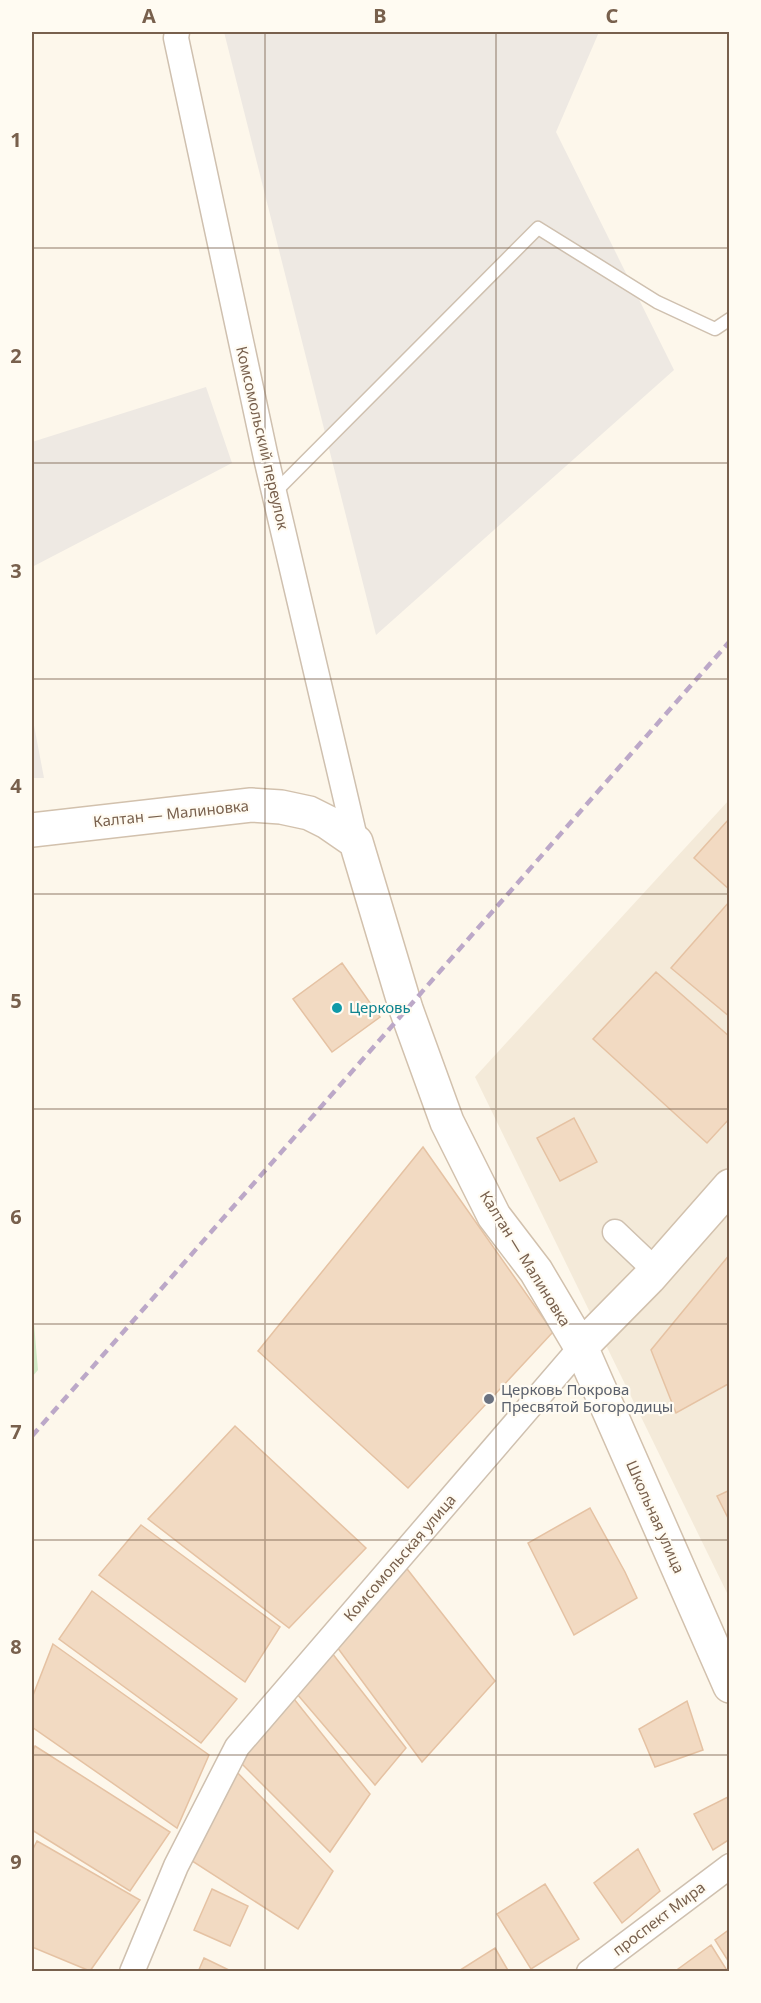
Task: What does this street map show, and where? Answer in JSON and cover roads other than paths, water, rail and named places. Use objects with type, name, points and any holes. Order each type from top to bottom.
[{"type":"street","name":"Комсомольский переулок","points":[[175,34],[274,493],[356,842]]},
{"type":"street","name":"Калтан — Малиновка","points":[[32,830],[251,805],[281,807],[309,813],[356,842],[406,1010],[447,1122],[494,1216],[536,1271],[580,1347]]},
{"type":"street","name":"Комсомольская улица","points":[[132,1971],[176,1866],[237,1747],[580,1347],[655,1270],[729,1186]]},
{"type":"street","points":[[615,1232],[655,1270]]},
{"type":"street","name":"Школьная улица","points":[[580,1347],[729,1686]]},
{"type":"street","name":"проспект Мира","points":[[589,1971],[729,1866]]},
{"type":"lane","points":[[274,493],[538,228],[657,302],[716,329],[729,319]]},
{"type":"railway","points":[[32,1436],[730,641]]},
{"type":"place","name":"Церковь","points":[[337,1008]]},
{"type":"place","name":"Церковь Покрова Пресвятой Богородицы","points":[[489,1399]]}]
